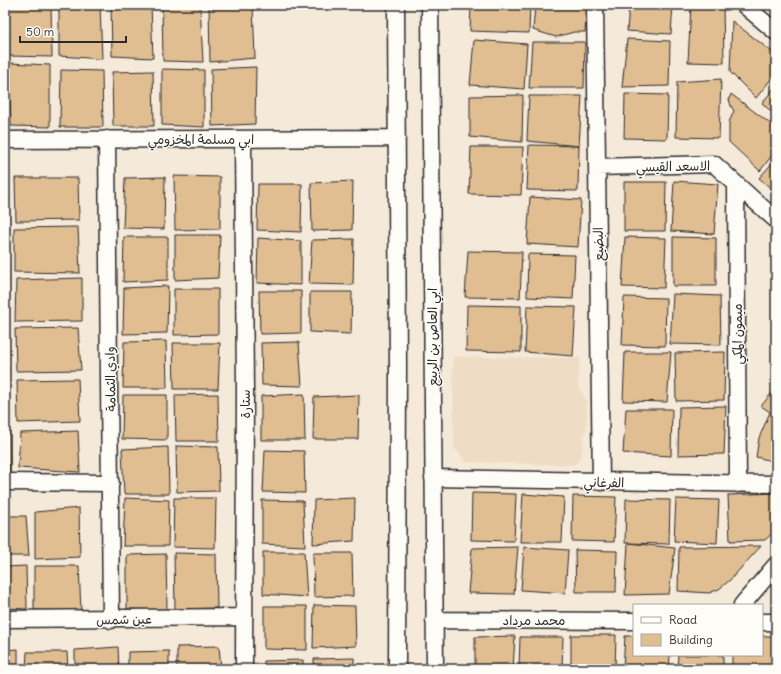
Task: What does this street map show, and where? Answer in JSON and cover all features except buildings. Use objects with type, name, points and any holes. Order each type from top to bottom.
[{"type":"street","points":[[396,5],[398,367],[397,669]]},
{"type":"street","name":"ابي العاص بن الربيع","points":[[430,5],[435,669]]},
{"type":"street","name":"البضيع","points":[[595,5],[601,482]]},
{"type":"street","points":[[744,5],[776,32]]},
{"type":"street","name":"ابي مسلمة المخزومي","points":[[5,140],[397,138]]},
{"type":"street","name":"وادي الثمامة","points":[[107,139],[111,620]]},
{"type":"street","name":"ستارة","points":[[243,139],[245,389],[244,669]]},
{"type":"street","name":"الاسعد القيسي","points":[[597,167],[714,164],[776,220]]},
{"type":"street","name":"ميمون المكي","points":[[736,184],[738,484]]},
{"type":"street","name":"الفرغاني","points":[[433,478],[776,484]]},
{"type":"street","points":[[5,482],[111,484]]},
{"type":"street","points":[[743,604],[776,565]]},
{"type":"street","name":"عين شمس","points":[[5,619],[111,620],[244,617]]},
{"type":"street","name":"محمد مرداد","points":[[434,620],[633,621]]},
{"type":"street","points":[[763,622],[776,622]]},
{"type":"shaded area","points":[[453,357],[580,358],[578,386],[587,402],[586,430],[581,457],[574,465],[466,462],[454,447]]}]
